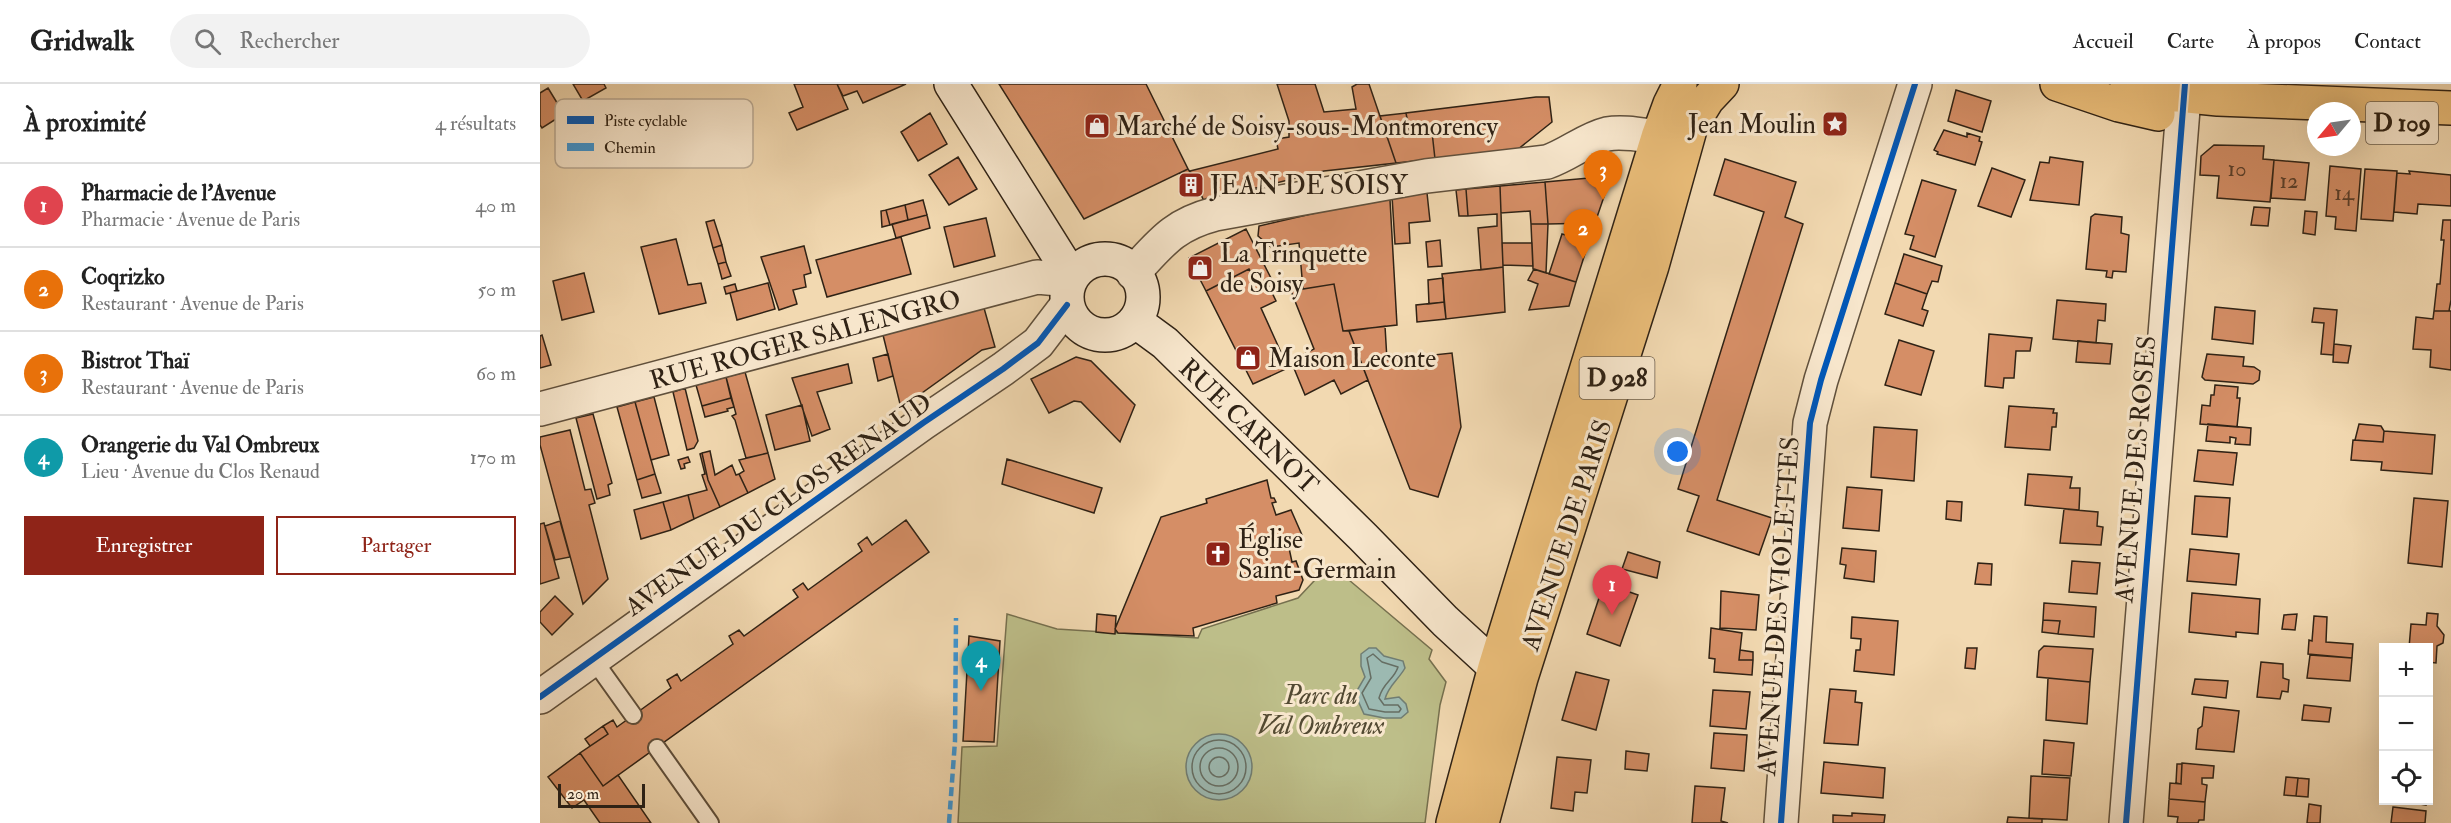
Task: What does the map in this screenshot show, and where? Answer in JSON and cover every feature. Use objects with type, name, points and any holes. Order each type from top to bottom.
[{"type":"main road","name":"AVENUE DE PARIS","points":[[1482,823],[1508,673],[1658,137],[1680,84]]},
{"type":"main road","name":"AVENUE DE PARIS","points":[[1453,823],[1649,277],[1691,126],[1707,100],[1722,84]]},
{"type":"main road","name":"D 109","points":[[2057,84],[2136,110],[2184,99],[2451,108]]},
{"type":"main road","name":"D 109","points":[[2127,84],[2184,99],[2307,119]]},
{"type":"main road","name":"D 109","points":[[2361,121],[2451,125]]},
{"type":"street","points":[[951,84],[1072,297],[1098,335],[1111,336],[1123,331],[1135,321],[1143,302],[1142,290],[1133,273],[1122,263],[1100,259],[1080,268],[1072,297]]},
{"type":"street","name":"AVENUE DES VIOLETTES","points":[[1781,823],[1810,423],[1821,380],[1915,84]]},
{"type":"street","name":"AVENUE DES ROSES","points":[[2126,823],[2184,99]]},
{"type":"street","points":[[1133,273],[1174,230],[1192,220],[1215,214],[1426,176],[1547,162],[1564,156],[1606,134],[1627,133],[1658,137]]},
{"type":"street","name":"RUE ROGER SALENGRO","points":[[540,409],[1037,277],[1072,297]]},
{"type":"street","name":"AVENUE DU CLOS RENAUD","points":[[540,697],[1038,343],[1072,297]]},
{"type":"street","name":"RUE CARNOT","points":[[1135,321],[1165,343],[1363,537],[1445,621],[1508,673]]},
{"type":"lane","points":[[593,659],[633,715]]},
{"type":"lane","points":[[657,748],[710,823]]},
{"type":"green space","name":"Parc du Val Ombreux","points":[[1330,564],[1432,650],[1429,659],[1446,682],[1440,705],[1425,823],[958,823],[962,747],[997,746],[1007,614],[1057,629],[1198,638],[1202,629],[1298,598]]},
{"type":"water","points":[[1369,648],[1376,648],[1384,656],[1403,661],[1405,668],[1385,699],[1399,697],[1406,704],[1408,712],[1401,718],[1384,718],[1364,714],[1355,694],[1365,677],[1361,666],[1361,654]]},
{"type":"water","points":[[1219,734],[1231,737],[1242,744],[1249,755],[1252,767],[1249,779],[1242,790],[1231,797],[1219,800],[1207,797],[1196,790],[1189,779],[1186,767],[1189,755],[1196,744],[1207,737]]},
{"type":"building","points":[[573,84],[604,84],[606,88],[587,99],[582,99]]},
{"type":"building","points":[[794,84],[837,84],[848,109],[797,130],[789,113],[803,107]]},
{"type":"building","points":[[837,84],[906,84],[863,103],[857,91],[843,96]]},
{"type":"building","name":"Marché de Soisy-sous-Montmorency","points":[[999,84],[1146,84],[1188,169],[1084,219]]},
{"type":"building","points":[[1277,84],[1315,84],[1324,112],[1356,109],[1352,87],[1357,84],[1369,84],[1396,163],[1324,171],[1204,201],[1190,171],[1278,149],[1276,139],[1289,137],[1289,121]]},
{"type":"building","points":[[548,88],[555,99],[555,120],[542,128],[540,125],[540,93]]},
{"type":"building","points":[[1956,90],[1991,101],[1982,132],[1948,121]]},
{"type":"building","points":[[1549,97],[1552,122],[1517,150],[1435,159],[1432,132],[1410,134],[1406,113]]},
{"type":"building","points":[[930,113],[947,144],[918,161],[901,132]]},
{"type":"building","points":[[1406,113],[1410,134],[1432,132],[1435,159],[1396,163],[1380,116]]},
{"type":"building","points":[[1944,130],[1967,137],[1967,133],[1980,137],[1979,141],[1982,142],[1975,165],[1937,154],[1938,152],[1934,150]]},
{"type":"building","points":[[2214,145],[2264,146],[2263,159],[2274,160],[2270,202],[2217,198],[2219,176],[2200,175],[2201,156]]},
{"type":"building","points":[[958,157],[977,189],[949,205],[929,175]]},
{"type":"building","points":[[2050,157],[2083,162],[2079,205],[2030,200],[2040,162],[2049,163]]},
{"type":"building","points":[[1725,159],[1796,182],[1785,217],[1803,224],[1717,500],[1772,518],[1759,555],[1687,531],[1699,496],[1678,489],[1764,212],[1714,195]]},
{"type":"building","points":[[2274,160],[2309,163],[2305,200],[2271,198]]},
{"type":"building","points":[[2330,166],[2361,169],[2356,231],[2335,229],[2336,217],[2326,216]]},
{"type":"building","points":[[1992,168],[2025,180],[2011,217],[1978,206]]},
{"type":"building","points":[[1188,169],[1192,175],[1183,180],[1180,173]]},
{"type":"building","points":[[2365,169],[2397,171],[2393,221],[2361,219]]},
{"type":"building","points":[[2409,171],[2451,175],[2451,206],[2418,204],[2417,214],[2394,212],[2397,173],[2410,174]]},
{"type":"building","name":"JEAN DE SOISY","points":[[1192,175],[1199,189],[1190,194],[1183,180]]},
{"type":"building","points":[[1611,176],[1595,223],[1548,224],[1545,182]]},
{"type":"building","points":[[1922,180],[1956,190],[1935,257],[1910,249],[1914,236],[1905,234]]},
{"type":"building","points":[[1545,182],[1548,224],[1531,224],[1530,211],[1501,213],[1500,186]]},
{"type":"building","points":[[1500,186],[1503,267],[1481,270],[1478,228],[1497,226],[1497,214],[1468,216],[1466,189]]},
{"type":"building","points":[[1466,189],[1468,216],[1459,216],[1456,190]]},
{"type":"building","points":[[1427,193],[1430,221],[1409,223],[1410,243],[1395,244],[1392,196]]},
{"type":"building","points":[[923,200],[927,215],[908,220],[905,205]]},
{"type":"building","points":[[1390,200],[1397,325],[1343,331],[1334,284],[1303,289],[1299,243],[1271,247],[1258,236],[1259,226],[1367,201]]},
{"type":"building","points":[[905,205],[908,220],[890,225],[886,210]]},
{"type":"building","points":[[2254,207],[2270,208],[2268,226],[2251,225]]},
{"type":"building","points":[[886,210],[890,225],[882,227],[881,211]]},
{"type":"building","points":[[2305,211],[2317,212],[2315,235],[2303,233]]},
{"type":"building","points":[[2095,214],[2122,217],[2121,233],[2129,235],[2126,272],[2113,271],[2112,278],[2106,277],[2107,271],[2086,269],[2091,217]]},
{"type":"building","points":[[927,215],[930,228],[896,238],[892,224]]},
{"type":"building","points":[[986,218],[995,256],[954,267],[944,227]]},
{"type":"building","points":[[714,220],[722,245],[713,248],[706,222]]},
{"type":"building","points":[[2443,220],[2451,220],[2451,300],[2449,311],[2434,311],[2437,284],[2440,284],[2444,240],[2441,240]]},
{"type":"building","points":[[1531,224],[1548,224],[1546,273],[1533,269]]},
{"type":"building","points":[[1246,229],[1273,282],[1269,284],[1266,280],[1258,285],[1249,269],[1206,291],[1189,258]]},
{"type":"building","points":[[1562,234],[1589,241],[1576,282],[1549,274]]},
{"type":"building","points":[[901,237],[911,274],[827,297],[816,260]]},
{"type":"building","points":[[676,239],[688,285],[701,283],[706,303],[659,314],[641,247]]},
{"type":"building","points":[[1440,240],[1442,266],[1428,267],[1426,242]]},
{"type":"building","points":[[1502,243],[1532,243],[1533,266],[1503,265]]},
{"type":"building","points":[[722,245],[726,262],[718,264],[713,248]]},
{"type":"building","points":[[804,246],[811,273],[804,275],[806,287],[793,290],[797,304],[779,310],[761,257]]},
{"type":"building","points":[[1904,254],[1942,266],[1938,282],[1932,281],[1927,294],[1895,283]]},
{"type":"building","points":[[726,262],[731,276],[722,279],[718,264]]},
{"type":"building","points":[[1503,267],[1505,312],[1446,319],[1442,274]]},
{"type":"building","points":[[1249,269],[1258,285],[1266,280],[1276,301],[1261,308],[1288,368],[1253,384],[1206,291]]},
{"type":"building","points":[[1534,269],[1576,282],[1569,306],[1529,310],[1538,284],[1528,280]]},
{"type":"building","points":[[584,273],[594,312],[562,320],[553,281]]},
{"type":"building","points":[[1443,278],[1444,302],[1429,304],[1428,280]]},
{"type":"building","points":[[768,283],[775,309],[737,320],[730,293]]},
{"type":"building","points":[[1895,283],[1927,294],[1922,309],[1928,311],[1923,326],[1885,314]]},
{"type":"building","points":[[735,284],[737,291],[726,294],[724,287]]},
{"type":"building","points":[[1334,284],[1343,331],[1349,331],[1368,380],[1341,394],[1334,380],[1305,395],[1291,361],[1314,349],[1291,291]]},
{"type":"building","points":[[2057,300],[2106,304],[2105,321],[2098,320],[2096,343],[2053,339]]},
{"type":"building","points":[[1444,302],[1446,319],[1417,322],[1416,305]]},
{"type":"building","points":[[2215,307],[2255,311],[2253,344],[2212,339]]},
{"type":"building","points":[[984,308],[995,347],[982,350],[901,408],[883,335]]},
{"type":"building","points":[[2314,308],[2337,310],[2333,355],[2321,354],[2324,323],[2312,322]]},
{"type":"building","points":[[2434,311],[2451,311],[2451,370],[2430,367],[2431,350],[2413,349],[2416,317],[2433,319]]},
{"type":"building","points":[[1385,326],[1387,360],[1452,353],[1461,427],[1438,497],[1410,489],[1349,331]]},
{"type":"building","points":[[1989,334],[2032,338],[2030,351],[2016,351],[2014,378],[2004,378],[2003,388],[1985,386]]},
{"type":"building","points":[[542,335],[551,365],[540,368],[540,336]]},
{"type":"building","points":[[1899,340],[1934,351],[1921,395],[1885,385]]},
{"type":"building","points":[[2078,341],[2112,344],[2110,364],[2076,362]]},
{"type":"building","points":[[2334,344],[2351,346],[2348,363],[2333,362]]},
{"type":"building","points":[[888,354],[893,376],[878,381],[873,358]]},
{"type":"building","points":[[2207,354],[2244,357],[2243,366],[2254,367],[2260,371],[2259,380],[2253,384],[2205,380],[2202,377]]},
{"type":"building","points":[[1076,357],[1091,361],[1135,405],[1120,442],[1081,402],[1074,401],[1049,413],[1031,379]]},
{"type":"building","points":[[848,364],[852,383],[817,392],[830,429],[812,436],[792,378]]},
{"type":"building","points":[[745,372],[768,453],[746,458],[732,416],[736,414],[726,377]]},
{"type":"building","points":[[726,377],[731,398],[702,406],[696,385]]},
{"type":"building","points":[[2215,385],[2238,387],[2237,398],[2240,398],[2237,427],[2200,424],[2202,405],[2210,406]]},
{"type":"building","points":[[685,388],[698,441],[694,448],[687,450],[673,392]]},
{"type":"building","points":[[654,397],[669,455],[651,460],[635,402]]},
{"type":"building","points":[[731,398],[734,407],[727,409],[728,411],[705,417],[702,406]]},
{"type":"building","points":[[635,402],[655,474],[637,480],[617,407]]},
{"type":"building","points":[[802,405],[810,441],[775,450],[766,415]]},
{"type":"building","points":[[2009,406],[2054,409],[2053,413],[2057,413],[2056,427],[2052,427],[2050,450],[2005,447]]},
{"type":"building","points":[[593,414],[612,483],[608,485],[610,495],[597,499],[576,418]]},
{"type":"building","points":[[2208,424],[2251,428],[2250,445],[2235,444],[2236,438],[2230,437],[2230,443],[2206,441]]},
{"type":"building","points":[[2359,424],[2381,426],[2384,431],[2383,442],[2355,440]]},
{"type":"building","points":[[1874,427],[1917,430],[1914,481],[1871,477]]},
{"type":"building","points":[[570,430],[585,490],[591,489],[595,503],[589,505],[608,579],[583,604],[540,445],[540,437]]},
{"type":"building","points":[[2384,431],[2435,435],[2432,474],[2381,470],[2382,462],[2351,460],[2353,440],[2383,442]]},
{"type":"building","points":[[2198,450],[2237,453],[2233,485],[2194,481]]},
{"type":"building","points":[[710,451],[715,475],[732,465],[748,493],[720,507],[708,480],[702,453]]},
{"type":"building","points":[[702,453],[708,480],[720,507],[694,519],[688,495],[707,490],[702,475],[705,474],[700,454]]},
{"type":"building","points":[[768,453],[775,479],[748,493],[739,474],[744,471],[739,460]]},
{"type":"building","points":[[688,457],[690,462],[684,464],[685,468],[681,469],[678,460]]},
{"type":"building","points":[[1007,459],[1102,488],[1094,513],[1002,484]]},
{"type":"building","points":[[655,474],[661,493],[642,498],[637,480]]},
{"type":"building","points":[[2028,474],[2072,477],[2070,488],[2080,488],[2079,510],[2025,505]]},
{"type":"building","name":"Église Saint-Germain","points":[[1267,480],[1271,498],[1274,498],[1276,502],[1272,503],[1276,515],[1291,510],[1302,535],[1298,545],[1289,548],[1292,562],[1296,561],[1303,580],[1299,590],[1276,596],[1277,603],[1193,628],[1194,636],[1118,633],[1115,629],[1161,517],[1207,503],[1206,499]]},
{"type":"building","points":[[1847,487],[1882,490],[1879,531],[1843,528]]},
{"type":"building","points":[[688,495],[694,519],[671,530],[663,502]]},
{"type":"building","points":[[2195,496],[2230,498],[2227,537],[2192,534]]},
{"type":"building","points":[[2414,498],[2448,501],[2442,567],[2408,563]]},
{"type":"building","points":[[1947,501],[1962,502],[1961,521],[1946,519]]},
{"type":"building","points":[[663,502],[671,530],[641,539],[634,510]]},
{"type":"building","points":[[2064,509],[2098,512],[2097,526],[2103,527],[2101,545],[2060,543]]},
{"type":"building","points":[[906,520],[929,552],[603,786],[580,753],[608,734],[603,726],[613,720],[617,727],[671,688],[667,680],[677,674],[681,681],[733,644],[729,636],[739,630],[744,636],[798,597],[793,590],[803,583],[808,590],[862,551],[858,544],[867,537],[872,545]]},
{"type":"building","points":[[560,521],[570,557],[555,560],[545,526]]},
{"type":"building","points":[[544,523],[559,578],[540,584],[540,524]]},
{"type":"building","points":[[1842,548],[1876,551],[1874,582],[1844,578],[1846,565],[1840,564]]},
{"type":"building","points":[[2190,549],[2239,554],[2236,585],[2187,581]]},
{"type":"building","points":[[1628,552],[1660,562],[1657,578],[1622,569]]},
{"type":"building","points":[[2072,561],[2100,563],[2097,594],[2069,592]]},
{"type":"building","points":[[1978,563],[1992,564],[1991,585],[1975,584]]},
{"type":"building","points":[[1604,583],[1638,595],[1620,646],[1587,634]]},
{"type":"building","points":[[1721,591],[1759,595],[1756,630],[1720,628]]},
{"type":"building","points":[[2192,593],[2260,599],[2258,634],[2236,632],[2236,637],[2189,632]]},
{"type":"building","points":[[555,596],[573,614],[552,635],[540,622],[540,612]]},
{"type":"building","points":[[2044,603],[2096,607],[2094,637],[2058,634],[2060,621],[2043,620]]},
{"type":"building","points":[[2427,613],[2438,614],[2437,626],[2444,635],[2443,643],[2437,646],[2436,663],[2433,663],[2433,643],[2409,643],[2411,624],[2426,625]]},
{"type":"building","points":[[1097,614],[1116,616],[1115,634],[1096,632]]},
{"type":"building","points":[[2297,614],[2295,630],[2282,629],[2284,615]]},
{"type":"building","points":[[2314,616],[2327,617],[2326,642],[2353,644],[2352,658],[2308,654],[2309,640],[2312,641]]},
{"type":"building","points":[[1852,617],[1898,621],[1894,675],[1854,671],[1856,650],[1860,650],[1861,639],[1851,638]]},
{"type":"building","points":[[2043,620],[2060,621],[2058,634],[2042,632]]},
{"type":"building","points":[[1711,628],[1742,633],[1739,660],[1753,660],[1752,675],[1714,672],[1715,659],[1709,658]]},
{"type":"building","points":[[969,636],[1000,641],[994,742],[963,741]]},
{"type":"building","points":[[2044,646],[2093,649],[2090,682],[2037,677],[2039,651]]},
{"type":"building","points":[[1967,648],[1977,648],[1975,669],[1965,668]]},
{"type":"building","points":[[1740,650],[1753,652],[1753,660],[1739,660]]},
{"type":"building","points":[[2310,655],[2352,658],[2350,681],[2307,678]]},
{"type":"building","points":[[2261,662],[2283,664],[2283,678],[2289,680],[2288,692],[2282,691],[2280,699],[2257,697]]},
{"type":"building","points":[[1576,672],[1609,680],[1596,730],[1562,720]]},
{"type":"building","points":[[2048,678],[2090,682],[2087,724],[2046,720]]},
{"type":"building","points":[[2195,679],[2228,681],[2226,698],[2192,694]]},
{"type":"building","points":[[1830,689],[1856,691],[1855,702],[1862,703],[1858,745],[1824,743]]},
{"type":"building","points":[[1713,690],[1750,692],[1746,729],[1710,726]]},
{"type":"building","points":[[2304,705],[2331,708],[2329,722],[2302,720]]},
{"type":"building","points":[[2204,707],[2239,711],[2234,752],[2196,749]]},
{"type":"building","points":[[603,726],[608,734],[590,746],[585,739]]},
{"type":"building","points":[[1714,733],[1747,735],[1744,771],[1711,768]]},
{"type":"building","points":[[2044,740],[2074,743],[2071,776],[2042,774]]},
{"type":"building","points":[[1626,751],[1649,754],[1647,771],[1625,769]]},
{"type":"building","points":[[580,753],[603,786],[618,775],[651,823],[600,823],[584,800],[572,808],[548,777]]},
{"type":"building","points":[[1557,757],[1591,760],[1587,793],[1575,792],[1573,811],[1551,808]]},
{"type":"building","points":[[1824,762],[1885,768],[1883,798],[1821,793]]},
{"type":"building","points":[[2182,763],[2214,766],[2213,778],[2202,778],[2202,784],[2207,785],[2205,802],[2169,799],[2170,783],[2181,784]]},
{"type":"building","points":[[2177,764],[2182,764],[2181,784],[2176,783]]},
{"type":"building","points":[[2031,776],[2070,778],[2067,820],[2029,818]]},
{"type":"building","points":[[2286,777],[2298,778],[2296,796],[2284,795]]},
{"type":"building","points":[[2298,778],[2309,779],[2308,797],[2296,796]]},
{"type":"building","points":[[1695,786],[1725,788],[1721,821],[1728,823],[1692,823]]},
{"type":"building","points":[[2169,799],[2205,802],[2204,820],[2199,820],[2198,823],[2177,823],[2178,817],[2168,816]]},
{"type":"building","points":[[2309,804],[2321,806],[2320,823],[2307,823]]},
{"type":"building","points":[[2393,807],[2426,811],[2425,823],[2391,823]]},
{"type":"building","points":[[1852,813],[1885,815],[1884,823],[1833,823],[1833,815],[1852,816]]},
{"type":"building","points":[[2008,817],[2042,819],[2042,823],[2007,823]]},
{"type":"marked path","points":[[949,823],[955,741],[956,618]]},
{"type":"cycle path","points":[[1781,823],[1810,423],[1821,380],[1915,84]]},
{"type":"cycle path","points":[[2126,823],[2185,84]]},
{"type":"cycle path","points":[[540,697],[1038,343],[1067,305]]},
{"type":"place","name":"Jean Moulin","points":[[1835,124]]},
{"type":"place","name":"Marché de Soisy-sous-Montmorency","points":[[1097,126]]},
{"type":"place","name":"JEAN DE SOISY","points":[[1191,185]]},
{"type":"place","name":"Bistrot Thaï","points":[[1603,200]]},
{"type":"place","name":"Coqrizko","points":[[1583,259]]},
{"type":"place","name":"La Trinquette de Soisy","points":[[1200,268]]},
{"type":"place","name":"Maison Leconte","points":[[1248,358]]},
{"type":"place","name":"Église Saint-Germain","points":[[1218,554]]},
{"type":"place","name":"Pharmacie de l'Avenue","points":[[1612,615]]},
{"type":"place","name":"Orangerie du Val Ombreux","points":[[981,691]]}]
